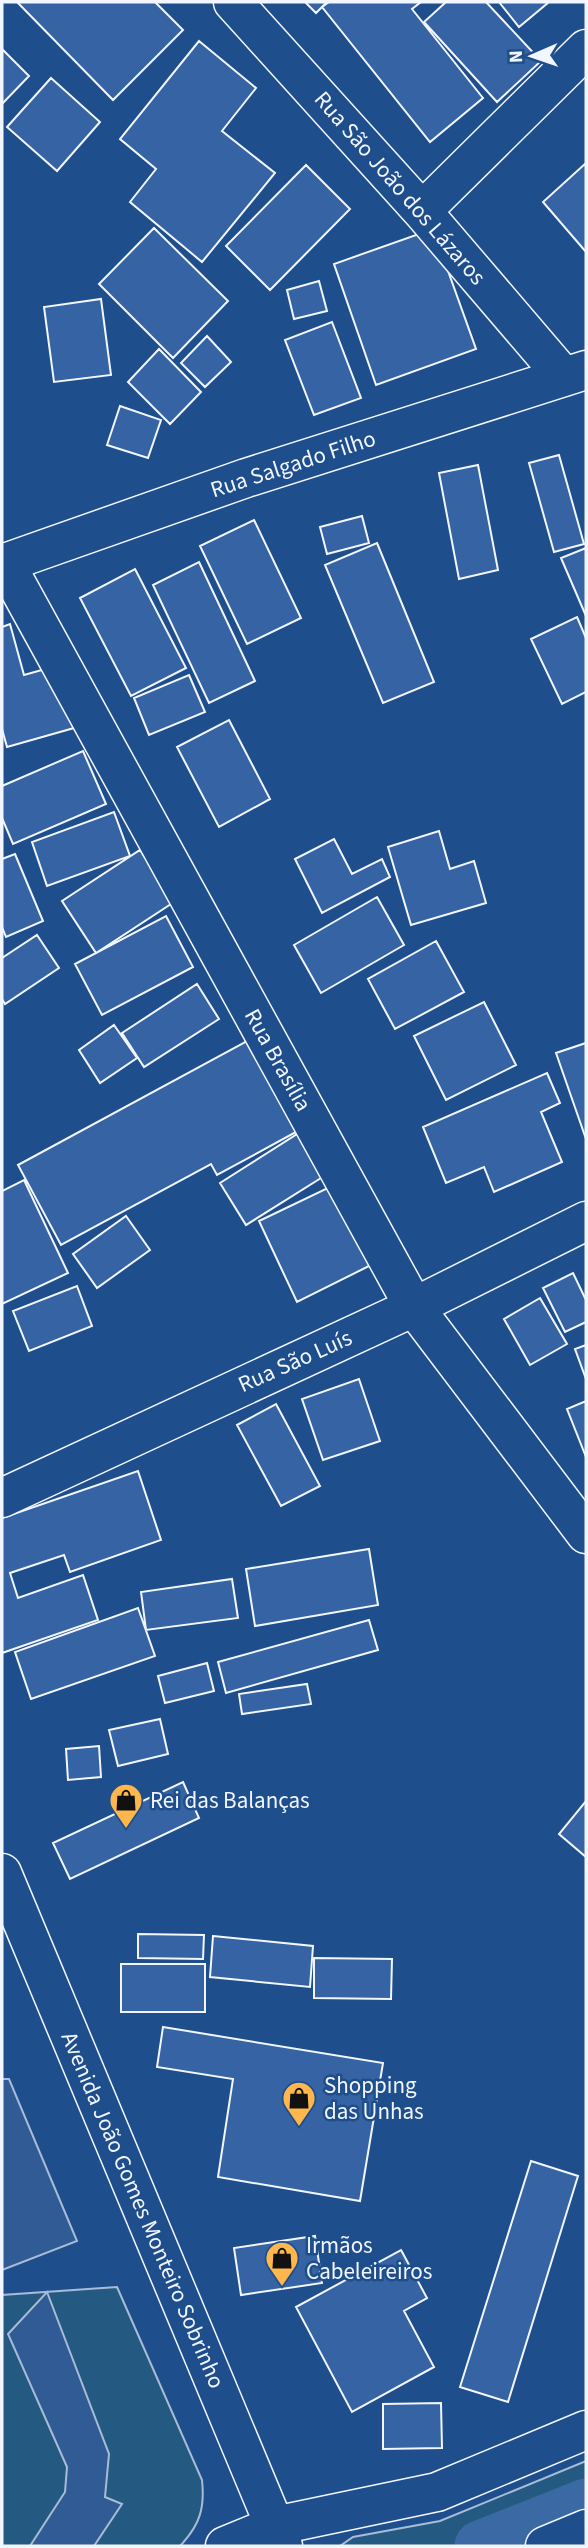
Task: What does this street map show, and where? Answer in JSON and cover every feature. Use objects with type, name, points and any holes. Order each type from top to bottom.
[{"type":"street","name":"Rua São João dos Lázaros","points":[[233,2],[422,211],[575,373]]},
{"type":"street","points":[[422,211],[586,49]]},
{"type":"street","name":"Rua Salgado Filho","points":[[4,564],[246,478],[575,373]]},
{"type":"street","name":"Rua Brasília","points":[[4,564],[414,1307],[586,1534]]},
{"type":"street","name":"Rua São Luís","points":[[2,1498],[414,1307],[586,1221]]},
{"type":"street","name":"Avenida João Gomes Monteiro Sobrinho","points":[[2,1873],[279,2536]]},
{"type":"street","points":[[225,2546],[279,2536],[437,2492],[586,2430]]},
{"type":"street","points":[[545,2546],[586,2529]]},
{"type":"shaded area","points":[[2,2079],[9,2079],[77,2241],[2,2270]]},
{"type":"shaded area","points":[[117,2287],[202,2480],[202,2508],[197,2523],[180,2546],[2,2546],[2,2295]]},
{"type":"shaded area","points":[[47,2292],[109,2454],[105,2497],[122,2504],[94,2546],[30,2546],[65,2492],[67,2467],[8,2334]]},
{"type":"shaded area","points":[[586,2461],[586,2527],[537,2546],[340,2546],[353,2537],[440,2521]]},
{"type":"building","points":[[17,2],[155,2],[183,30],[113,100]]},
{"type":"building","points":[[305,2],[327,2],[316,13]]},
{"type":"building","points":[[329,2],[421,2],[412,9],[483,98],[430,142],[322,7]]},
{"type":"building","points":[[446,2],[486,2],[541,61],[497,102],[424,22]]},
{"type":"building","points":[[499,2],[549,2],[519,27]]},
{"type":"building","points":[[199,41],[256,88],[222,131],[275,173],[202,262],[130,202],[156,169],[120,139]]},
{"type":"building","points":[[2,49],[29,76],[2,104]]},
{"type":"building","points":[[51,78],[100,122],[57,171],[7,127]]},
{"type":"building","points":[[586,163],[586,252],[543,202]]},
{"type":"building","points":[[306,165],[350,209],[270,290],[226,246]]},
{"type":"building","points":[[154,228],[228,301],[173,358],[99,284]]},
{"type":"building","points":[[433,229],[476,349],[376,385],[334,264]]},
{"type":"building","points":[[319,281],[327,311],[294,319],[287,290]]},
{"type":"building","points":[[101,299],[111,375],[54,382],[44,307]]},
{"type":"building","points":[[332,322],[361,398],[314,415],[285,340]]},
{"type":"building","points":[[207,336],[231,362],[205,387],[181,363]]},
{"type":"building","points":[[159,349],[201,392],[170,424],[128,382]]},
{"type":"building","points":[[120,406],[161,420],[148,458],[107,445]]},
{"type":"building","points":[[559,455],[584,544],[554,552],[529,463]]},
{"type":"building","points":[[478,465],[498,570],[459,579],[439,473]]},
{"type":"building","points":[[362,516],[369,543],[327,554],[320,527]]},
{"type":"building","points":[[254,520],[301,618],[247,644],[200,546]]},
{"type":"building","points":[[377,543],[434,682],[383,703],[325,565]]},
{"type":"building","points":[[586,548],[586,616],[561,558]]},
{"type":"building","points":[[199,562],[255,681],[209,703],[153,585]]},
{"type":"building","points":[[135,569],[186,668],[131,696],[80,598]]},
{"type":"building","points":[[577,617],[586,638],[586,692],[562,704],[531,639]]},
{"type":"building","points":[[10,624],[24,675],[56,666],[74,728],[7,747],[2,729],[2,627]]},
{"type":"building","points":[[189,675],[205,712],[149,735],[134,698]]},
{"type":"building","points":[[229,720],[270,799],[219,827],[177,747]]},
{"type":"building","points":[[83,751],[106,804],[13,844],[2,818],[2,786]]},
{"type":"building","points":[[114,812],[130,856],[47,886],[32,842]]},
{"type":"building","points":[[439,831],[450,869],[474,861],[486,903],[411,925],[388,847]]},
{"type":"building","points":[[334,839],[352,874],[382,859],[390,877],[322,913],[295,859]]},
{"type":"building","points":[[140,850],[174,902],[96,953],[62,901]]},
{"type":"building","points":[[15,854],[43,921],[6,937],[2,927],[2,859]]},
{"type":"building","points":[[377,897],[404,945],[321,993],[294,945]]},
{"type":"building","points":[[166,916],[193,967],[102,1015],[75,964]]},
{"type":"building","points":[[37,935],[59,968],[5,1004],[2,999],[2,958]]},
{"type":"building","points":[[436,941],[464,992],[395,1029],[368,979]]},
{"type":"building","points":[[197,984],[219,1019],[144,1067],[122,1033]]},
{"type":"building","points":[[484,1002],[516,1065],[446,1100],[414,1036]]},
{"type":"building","points":[[114,1025],[137,1058],[100,1083],[79,1050]]},
{"type":"building","points":[[247,1041],[296,1132],[217,1175],[211,1164],[61,1245],[18,1165]]},
{"type":"building","points":[[586,1043],[586,1139],[556,1053]]},
{"type":"building","points":[[547,1073],[560,1103],[541,1112],[562,1162],[494,1192],[484,1167],[446,1183],[423,1127]]},
{"type":"building","points":[[302,1131],[329,1173],[246,1225],[220,1183]]},
{"type":"building","points":[[24,1180],[68,1273],[2,1304],[2,1191]]},
{"type":"building","points":[[334,1185],[373,1264],[297,1302],[259,1221]]},
{"type":"building","points":[[126,1216],[150,1250],[97,1288],[73,1254]]},
{"type":"building","points":[[573,1273],[586,1300],[586,1322],[565,1332],[543,1288]]},
{"type":"building","points":[[77,1286],[92,1326],[29,1351],[13,1311]]},
{"type":"building","points":[[540,1298],[567,1344],[530,1365],[504,1319]]},
{"type":"building","points":[[586,1345],[586,1379],[575,1349]]},
{"type":"building","points":[[359,1379],[380,1441],[323,1460],[302,1399]]},
{"type":"building","points":[[586,1401],[586,1457],[567,1409]]},
{"type":"building","points":[[276,1404],[320,1486],[281,1506],[237,1425]]},
{"type":"building","points":[[138,1471],[161,1540],[70,1572],[64,1555],[10,1573],[18,1598],[83,1575],[98,1620],[2,1653],[2,1518]]},
{"type":"building","points":[[369,1549],[378,1605],[255,1626],[246,1569]]},
{"type":"building","points":[[232,1579],[238,1618],[146,1630],[141,1592]]},
{"type":"building","points":[[138,1608],[155,1656],[31,1699],[15,1652]]},
{"type":"building","points":[[369,1620],[378,1650],[226,1693],[218,1662]]},
{"type":"building","points":[[207,1663],[214,1691],[165,1703],[158,1676]]},
{"type":"building","points":[[307,1684],[311,1704],[242,1714],[239,1694]]},
{"type":"building","points":[[160,1719],[168,1754],[118,1766],[109,1730]]},
{"type":"building","points":[[99,1746],[101,1777],[68,1780],[66,1749]]},
{"type":"building","name":"Rei das Balanças","points":[[183,1782],[199,1818],[70,1879],[53,1843]]},
{"type":"building","points":[[586,1801],[586,1857],[559,1834]]},
{"type":"building","points":[[138,1934],[204,1935],[203,1959],[138,1958]]},
{"type":"building","points":[[213,1936],[313,1946],[310,1987],[210,1977]]},
{"type":"building","points":[[314,1958],[392,1959],[391,1999],[314,1998]]},
{"type":"building","points":[[121,1964],[205,1964],[205,2012],[121,2012]]},
{"type":"building","name":"Shopping das Unhas","points":[[163,2027],[383,2063],[360,2201],[218,2177],[233,2079],[157,2067]]},
{"type":"building","points":[[531,2161],[578,2176],[508,2402],[460,2387]]},
{"type":"building","points":[[315,2236],[322,2283],[241,2295],[234,2248]]},
{"type":"building","points":[[401,2250],[427,2298],[404,2311],[434,2367],[352,2412],[296,2307]]},
{"type":"building","points":[[441,2403],[442,2448],[383,2449],[383,2404]]},
{"type":"waterway","points":[[480,2546],[586,2504]]},
{"type":"place","name":"Rei das Balanças","points":[[126,1830]]},
{"type":"place","name":"Shopping das Unhas","points":[[299,2128]]},
{"type":"place","name":"Irmãos Cabeleireiros","points":[[282,2288]]}]
